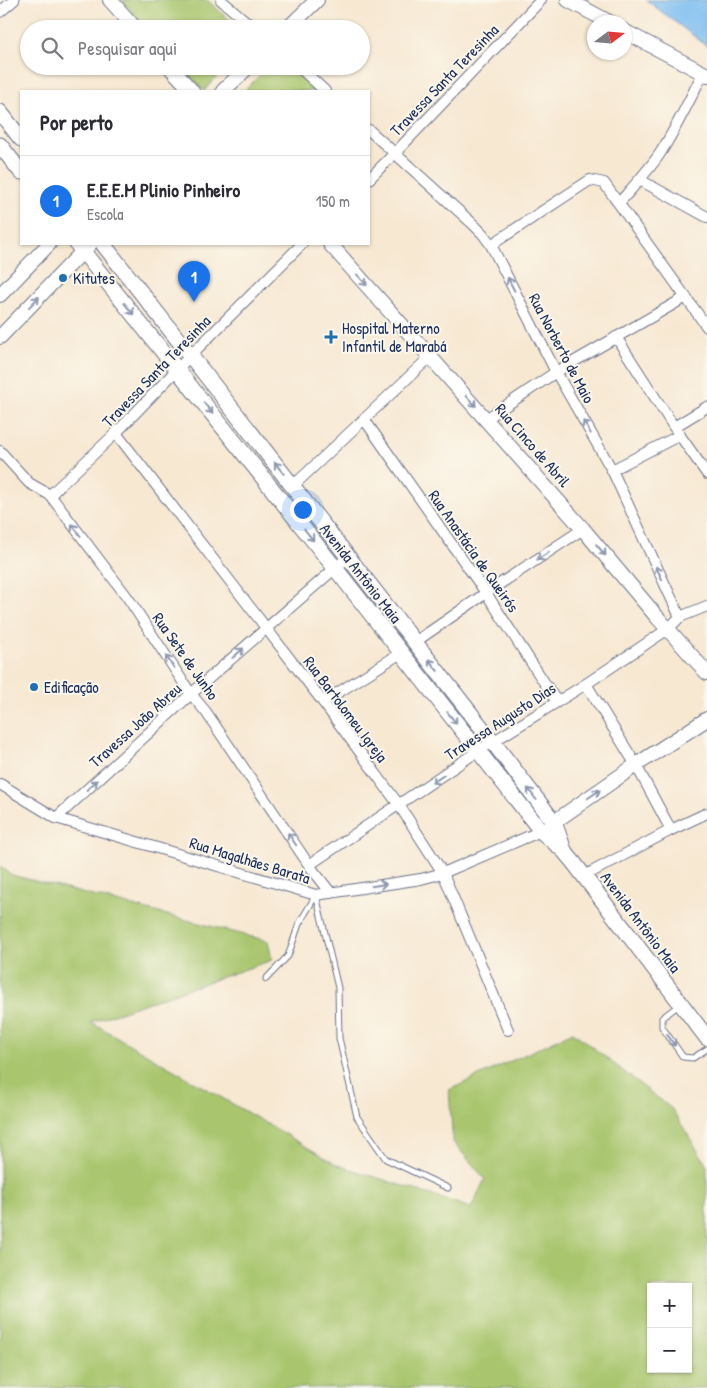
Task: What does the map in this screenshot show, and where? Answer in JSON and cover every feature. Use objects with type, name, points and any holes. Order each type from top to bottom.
[{"type":"main road","points":[[0,112],[20,138]]},
{"type":"main road","points":[[0,145],[20,171]]},
{"type":"main road","name":"Avenida Antônio Maia","points":[[104,245],[554,822],[564,851]]},
{"type":"main road","name":"Avenida Antônio Maia","points":[[83,246],[177,370],[541,831],[564,851],[584,876],[707,1038]]},
{"type":"street","points":[[0,12],[14,0]]},
{"type":"street","points":[[110,0],[128,20]]},
{"type":"street","points":[[221,0],[245,20]]},
{"type":"street","points":[[296,20],[317,0]]},
{"type":"street","name":"Travessa Santa Teresinha","points":[[370,178],[541,0]]},
{"type":"street","points":[[568,0],[596,15]]},
{"type":"street","points":[[619,203],[640,180],[659,154],[705,74],[632,35]]},
{"type":"street","points":[[177,75],[191,90]]},
{"type":"street","points":[[224,90],[240,75]]},
{"type":"street","points":[[308,75],[324,90]]},
{"type":"street","name":"Rua Norberto de Maio","points":[[370,131],[473,224],[491,245],[556,372],[612,470],[680,617]]},
{"type":"street","points":[[491,245],[590,180],[604,183],[707,327]]},
{"type":"street","points":[[640,180],[707,217]]},
{"type":"street","points":[[0,295],[48,245]]},
{"type":"street","name":"Travessa Santa Teresinha","points":[[50,495],[116,433],[301,245]]},
{"type":"street","name":"Rua Cinco de Abril","points":[[331,245],[584,529],[707,673]]},
{"type":"street","points":[[0,337],[83,246]]},
{"type":"street","points":[[486,419],[556,372],[686,297]]},
{"type":"street","points":[[616,337],[707,474]]},
{"type":"street","points":[[293,486],[430,357]]},
{"type":"street","points":[[612,470],[677,431],[707,407]]},
{"type":"street","name":"Rua Anastácia de Queirós","points":[[364,419],[486,593],[557,702]]},
{"type":"street","name":"Rua Bartolomeu Igreja","points":[[116,433],[400,805],[443,873],[508,1030]]},
{"type":"street","name":"Rua Sete de Junho","points":[[0,451],[29,483],[50,495],[128,598],[191,694],[206,712],[331,893]]},
{"type":"street","points":[[415,642],[584,529]]},
{"type":"street","name":"Travessa João Abreu","points":[[56,818],[191,694],[348,557]]},
{"type":"street","name":"Travessa Augusto Dias","points":[[310,865],[478,751],[586,684],[668,629],[680,617],[707,606]]},
{"type":"street","points":[[323,702],[401,653]]},
{"type":"street","points":[[586,684],[636,765],[671,830]]},
{"type":"street","points":[[554,822],[707,719]]},
{"type":"street","name":"Rua Magalhães Barata","points":[[0,784],[56,818],[316,895],[421,879],[443,873],[541,831],[554,822]]},
{"type":"street","points":[[584,876],[671,830],[707,814]]},
{"type":"lane","points":[[266,978],[288,956],[299,924],[316,895]]},
{"type":"lane","points":[[316,895],[338,988],[339,1038],[357,1117],[386,1160],[448,1188]]},
{"type":"lane","points":[[681,1003],[662,1018],[662,1027],[683,1057],[693,1058],[707,1049]]},
{"type":"green space","points":[[121,0],[207,0],[230,20],[139,20]]},
{"type":"green space","points":[[189,75],[218,75],[205,90]]},
{"type":"green space","points":[[260,75],[301,75],[315,90],[245,90]]},
{"type":"green space","points":[[0,866],[12,875],[268,941],[272,960],[91,1022],[338,1165],[471,1208],[485,1179],[453,1142],[449,1090],[573,1032],[672,1109],[707,1166],[707,1388],[0,1388]]},
{"type":"water","points":[[646,0],[707,0],[707,46]]},
{"type":"place","name":"Kitutes","points":[[63,278]]},
{"type":"place","name":"E.E.E.M Plinio Pinheiro","points":[[194,302]]},
{"type":"place","name":"Hospital Materno Infantil de Marabá","points":[[331,337]]},
{"type":"place","name":"Edificação","points":[[34,687]]}]
